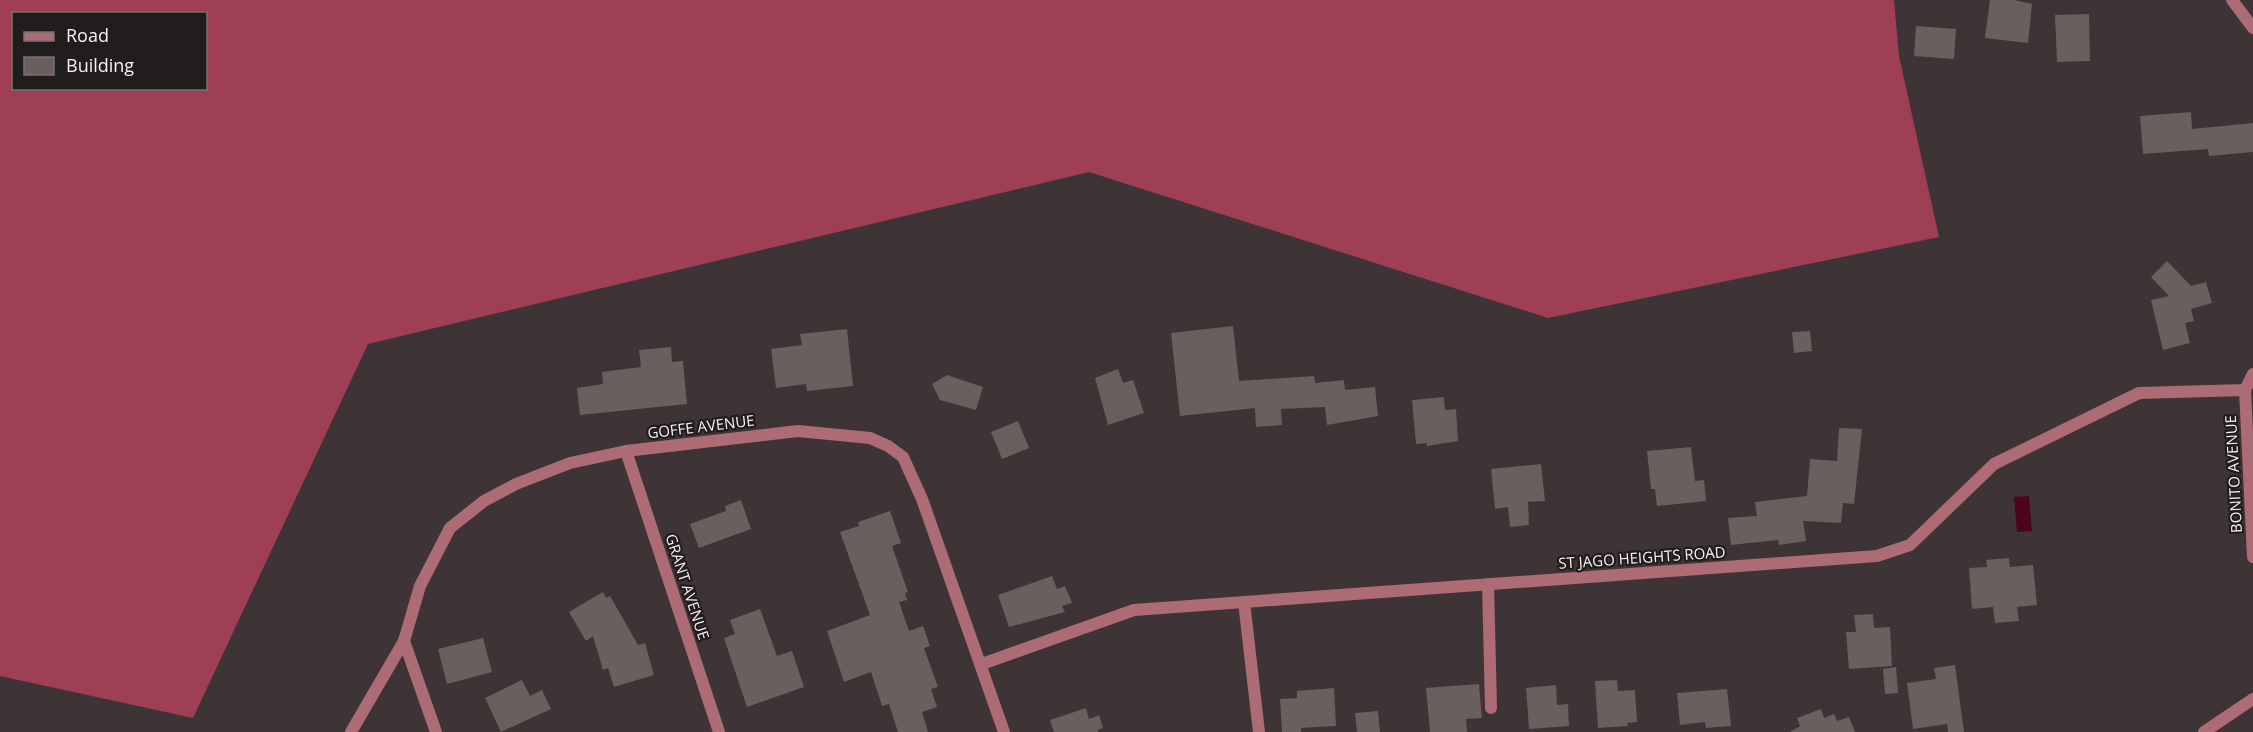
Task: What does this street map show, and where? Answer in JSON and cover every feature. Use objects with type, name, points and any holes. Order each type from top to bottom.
[{"type":"street","points":[[2232,0],[2253,28]]},
{"type":"street","points":[[2245,390],[2253,374]]},
{"type":"street","name":"BONITO AVENUE","points":[[2245,390],[2253,557]]},
{"type":"street","name":"ST JAGO HEIGHTS ROAD","points":[[982,664],[1134,610],[1877,556],[1910,545],[1994,464],[2139,393],[2245,390]]},
{"type":"street","name":"GOFFE AVENUE","points":[[351,732],[404,641],[420,586],[450,528],[484,501],[516,484],[570,463],[626,451],[798,431],[870,438],[888,446],[903,458],[912,473],[982,664],[1004,732]]},
{"type":"street","name":"GRANT AVENUE","points":[[626,451],[719,732]]},
{"type":"street","points":[[1488,584],[1491,708]]},
{"type":"street","points":[[1244,602],[1259,732]]},
{"type":"street","points":[[404,641],[436,732]]},
{"type":"street","points":[[2204,732],[2253,699]]},
{"type":"shaded area","points":[[0,0],[1894,0],[1899,56],[1939,237],[1548,318],[1089,172],[368,344],[193,718],[0,676]]},
{"type":"shaded area","points":[[2029,496],[2032,531],[2017,532],[2014,497]]},
{"type":"building","points":[[1990,0],[2014,0],[2032,4],[2028,43],[1985,38]]},
{"type":"building","points":[[2089,14],[2090,61],[2057,62],[2055,15]]},
{"type":"building","points":[[1916,26],[1956,29],[1954,59],[1914,56]]},
{"type":"building","points":[[2191,112],[2192,129],[2253,123],[2253,152],[2209,156],[2208,149],[2143,154],[2140,116]]},
{"type":"building","points":[[2167,261],[2191,286],[2206,282],[2212,303],[2191,309],[2194,321],[2185,323],[2190,343],[2163,350],[2151,300],[2169,296],[2151,277]]},
{"type":"building","points":[[1233,326],[1239,381],[1314,376],[1315,383],[1344,380],[1345,390],[1375,387],[1378,416],[1327,425],[1325,407],[1281,409],[1282,425],[1256,427],[1255,408],[1180,416],[1171,333]]},
{"type":"building","points":[[847,329],[853,386],[807,391],[806,384],[776,388],[771,349],[802,345],[800,334]]},
{"type":"building","points":[[1810,331],[1812,351],[1794,353],[1792,332]]},
{"type":"building","points":[[671,347],[672,362],[683,361],[687,404],[580,415],[577,388],[603,384],[602,372],[641,367],[639,350]]},
{"type":"building","points":[[1118,369],[1123,383],[1133,380],[1144,413],[1108,425],[1095,378]]},
{"type":"building","points":[[947,375],[983,387],[976,410],[940,400],[932,384]]},
{"type":"building","points":[[1444,397],[1445,410],[1456,409],[1458,441],[1427,446],[1427,443],[1416,444],[1412,400]]},
{"type":"building","points":[[1018,421],[1029,448],[1002,459],[991,432]]},
{"type":"building","points":[[1839,428],[1862,429],[1854,504],[1843,503],[1841,523],[1803,521],[1806,541],[1779,545],[1778,540],[1731,545],[1728,518],[1757,516],[1755,502],[1807,496],[1810,459],[1837,461]]},
{"type":"building","points":[[1691,447],[1695,481],[1704,480],[1706,501],[1657,506],[1655,489],[1651,489],[1647,451]]},
{"type":"building","points":[[1541,464],[1545,501],[1528,502],[1529,525],[1510,527],[1508,507],[1495,509],[1491,469]]},
{"type":"building","points":[[741,500],[751,529],[699,548],[690,524],[726,511],[725,506]]},
{"type":"building","points":[[890,511],[901,543],[892,546],[908,592],[905,593],[907,600],[899,602],[909,631],[923,626],[930,646],[924,648],[938,687],[931,689],[937,707],[922,712],[928,732],[898,732],[889,704],[882,706],[871,672],[844,682],[827,631],[870,615],[840,532],[859,526],[858,522]]},
{"type":"building","points":[[2009,558],[2010,567],[2033,565],[2037,605],[2017,607],[2019,621],[1995,623],[1993,607],[1972,609],[1969,568],[1987,567],[1986,560]]},
{"type":"building","points":[[1052,576],[1057,589],[1065,586],[1072,603],[1062,606],[1065,612],[1009,627],[998,595]]},
{"type":"building","points":[[603,592],[606,598],[610,596],[638,645],[645,643],[654,675],[614,687],[608,668],[603,670],[593,636],[586,641],[569,612]]},
{"type":"building","points":[[760,609],[777,656],[792,651],[804,687],[747,707],[724,638],[735,634],[730,620]]},
{"type":"building","points":[[1873,614],[1874,628],[1890,627],[1892,666],[1849,669],[1846,632],[1856,632],[1854,615]]},
{"type":"building","points":[[483,638],[492,672],[447,684],[438,649]]},
{"type":"building","points":[[1955,665],[1964,732],[1948,732],[1947,724],[1913,729],[1907,683],[1936,679],[1934,668]]},
{"type":"building","points":[[1896,667],[1898,693],[1885,694],[1883,669]]},
{"type":"building","points":[[522,680],[530,696],[542,690],[551,709],[501,732],[485,698]]},
{"type":"building","points":[[1617,680],[1618,691],[1635,690],[1637,722],[1627,723],[1628,726],[1598,728],[1595,681]]},
{"type":"building","points":[[1479,684],[1482,718],[1466,719],[1467,732],[1430,732],[1426,688]]},
{"type":"building","points":[[1556,685],[1557,705],[1568,704],[1569,726],[1529,729],[1526,688]]},
{"type":"building","points":[[1334,688],[1336,726],[1301,728],[1301,732],[1282,732],[1280,699],[1297,698],[1297,691]]},
{"type":"building","points":[[1727,689],[1731,726],[1706,728],[1705,722],[1680,725],[1677,693]]},
{"type":"building","points":[[1086,708],[1089,719],[1099,715],[1103,728],[1098,732],[1054,732],[1050,720]]},
{"type":"building","points":[[1821,709],[1824,718],[1834,714],[1837,721],[1849,717],[1855,732],[1790,732],[1800,726],[1797,718]]},
{"type":"building","points":[[1378,711],[1380,732],[1357,732],[1355,713]]}]
